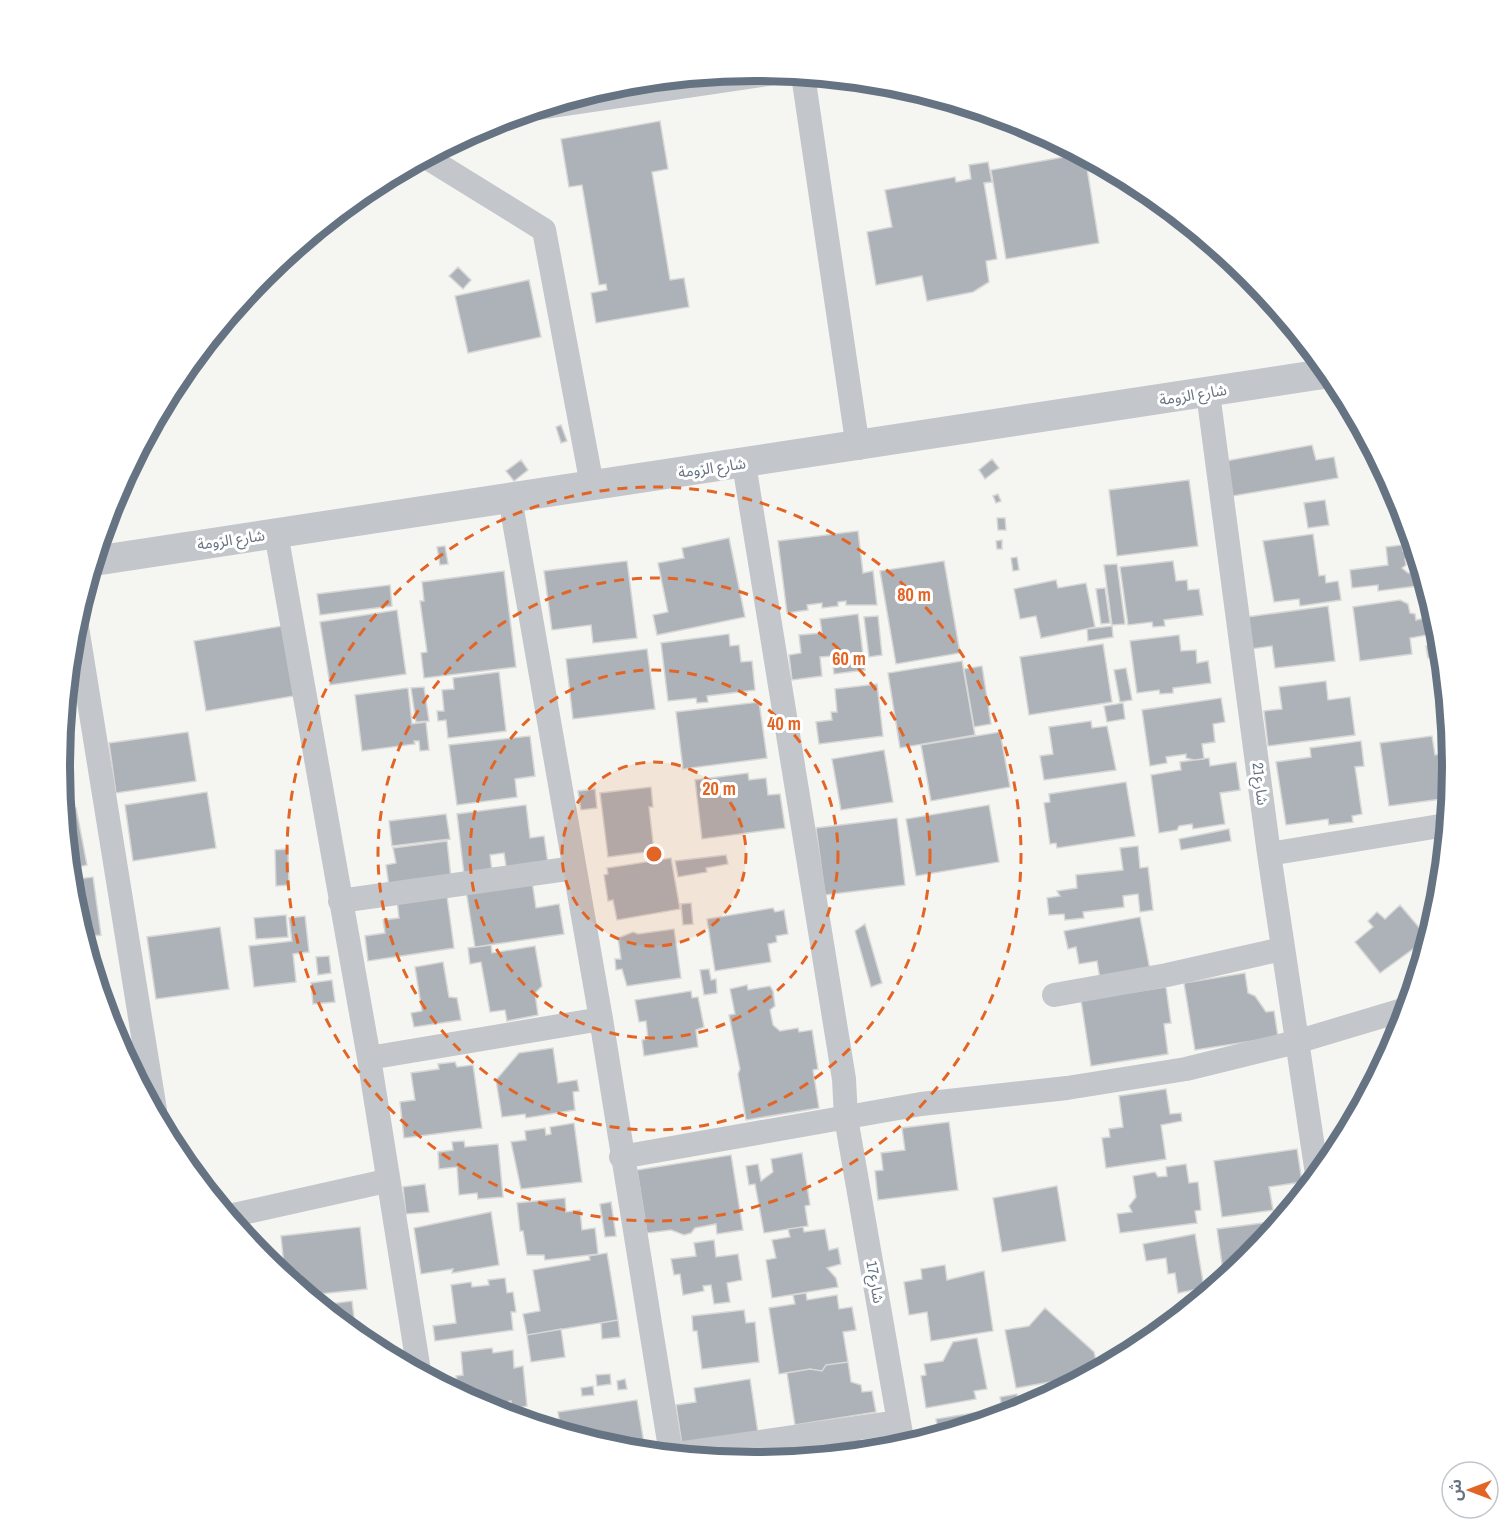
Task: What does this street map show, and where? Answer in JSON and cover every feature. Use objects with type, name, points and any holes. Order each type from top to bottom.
[{"type":"street","points":[[602,99],[714,82]]},
{"type":"street","points":[[804,82],[858,448]]},
{"type":"street","points":[[433,161],[544,230],[592,485]]},
{"type":"street","name":"شارع الزومة","points":[[103,560],[592,485],[858,448],[1319,375]]},
{"type":"street","name":"شارع21","points":[[1208,393],[1282,949],[1315,1162]]},
{"type":"street","name":"شارع17","points":[[744,464],[844,1079],[846,1118],[901,1435]]},
{"type":"street","points":[[510,498],[601,1019],[621,1157],[670,1446]]},
{"type":"street","points":[[276,533],[369,1058],[386,1181],[417,1362]]},
{"type":"street","points":[[81,650],[152,1089]]},
{"type":"street","points":[[1269,854],[1439,826]]},
{"type":"street","points":[[340,901],[574,868]]},
{"type":"street","points":[[1054,995],[1167,975],[1282,949]]},
{"type":"street","points":[[621,1157],[921,1104],[1067,1088],[1186,1069],[1296,1042],[1395,1012]]},
{"type":"street","points":[[369,1058],[601,1019]]},
{"type":"street","points":[[238,1214],[386,1181]]},
{"type":"street","points":[[707,1450],[899,1422]]},
{"type":"building","points":[[660,121],[668,169],[652,172],[670,280],[684,278],[689,307],[596,323],[591,293],[607,290],[606,284],[599,285],[582,185],[569,187],[561,139]]},
{"type":"building","points":[[1069,156],[1087,165],[1099,243],[1006,259],[991,170]]},
{"type":"building","points":[[988,162],[992,182],[984,183],[997,259],[986,261],[989,282],[973,292],[927,301],[922,276],[876,285],[867,232],[892,227],[885,190],[955,177],[956,182],[971,179],[969,165]]},
{"type":"building","points":[[458,267],[471,280],[463,289],[449,276]]},
{"type":"building","points":[[529,280],[541,337],[468,353],[455,296]]},
{"type":"building","points":[[561,425],[567,441],[561,443],[556,427]]},
{"type":"building","points":[[1312,445],[1316,460],[1334,457],[1338,478],[1227,497],[1220,462]]},
{"type":"building","points":[[992,459],[999,468],[985,479],[979,470]]},
{"type":"building","points":[[521,460],[528,470],[514,481],[506,471]]},
{"type":"building","points":[[1189,480],[1198,546],[1117,556],[1109,490]]},
{"type":"building","points":[[998,494],[1001,501],[996,503],[993,496]]},
{"type":"building","points":[[1325,500],[1329,525],[1308,528],[1304,503]]},
{"type":"building","points":[[997,518],[1005,518],[1006,530],[998,530]]},
{"type":"building","points":[[858,531],[863,573],[873,571],[877,605],[846,605],[846,601],[838,602],[838,606],[822,608],[822,603],[807,605],[808,610],[787,613],[778,541]]},
{"type":"building","points":[[1313,534],[1319,576],[1325,575],[1326,583],[1338,581],[1341,600],[1300,606],[1299,599],[1274,602],[1263,541]]},
{"type":"building","points":[[729,538],[745,617],[657,635],[653,615],[668,612],[658,563],[684,558],[682,548]]},
{"type":"building","points":[[1002,540],[1002,549],[997,549],[996,541]]},
{"type":"building","points":[[1402,545],[1403,551],[1406,551],[1409,558],[1405,559],[1406,565],[1402,568],[1408,573],[1413,573],[1417,586],[1378,591],[1378,585],[1352,588],[1350,570],[1388,565],[1386,547]]},
{"type":"building","points":[[445,546],[448,564],[440,565],[437,547]]},
{"type":"building","points":[[1017,557],[1019,570],[1013,571],[1011,558]]},
{"type":"building","points":[[627,561],[637,638],[593,643],[591,625],[552,630],[544,571]]},
{"type":"building","points":[[944,561],[960,653],[896,664],[880,571]]},
{"type":"building","points":[[1173,561],[1176,581],[1187,580],[1188,590],[1199,589],[1203,615],[1164,620],[1165,626],[1153,627],[1152,622],[1128,625],[1120,567]]},
{"type":"building","points":[[1117,564],[1125,624],[1112,625],[1104,565]]},
{"type":"building","points":[[504,571],[516,667],[424,678],[421,653],[427,652],[420,601],[424,601],[422,582]]},
{"type":"building","points":[[1056,580],[1058,588],[1086,583],[1095,627],[1041,638],[1036,616],[1020,619],[1014,589]]},
{"type":"building","points":[[390,585],[392,606],[320,615],[317,594]]},
{"type":"building","points":[[1105,588],[1110,623],[1101,624],[1096,589]]},
{"type":"building","points":[[1400,600],[1408,604],[1410,613],[1415,614],[1416,620],[1425,618],[1428,635],[1410,638],[1412,654],[1360,661],[1353,607]]},
{"type":"building","points":[[1328,606],[1335,661],[1275,668],[1272,646],[1251,649],[1247,617]]},
{"type":"building","points":[[397,610],[406,674],[330,685],[320,622]]},
{"type":"building","points":[[858,614],[865,670],[834,674],[832,656],[820,657],[822,676],[792,680],[789,655],[801,653],[799,635],[822,633],[820,619]]},
{"type":"building","points":[[878,616],[882,655],[869,657],[864,617]]},
{"type":"building","points":[[282,626],[294,696],[206,711],[194,641]]},
{"type":"building","points":[[1112,626],[1113,637],[1088,641],[1087,629]]},
{"type":"building","points":[[729,634],[730,646],[739,645],[741,662],[752,661],[755,690],[707,696],[708,702],[697,703],[696,698],[668,701],[661,643]]},
{"type":"building","points":[[1179,635],[1181,651],[1196,650],[1197,663],[1208,661],[1211,683],[1173,688],[1173,693],[1160,694],[1159,690],[1137,693],[1130,641]]},
{"type":"building","points":[[1103,644],[1112,702],[1029,715],[1020,657]]},
{"type":"building","points":[[1430,645],[1432,657],[1428,658],[1426,646]]},
{"type":"building","points":[[647,649],[655,709],[573,719],[566,659]]},
{"type":"building","points":[[962,661],[975,735],[900,748],[888,673]]},
{"type":"building","points":[[982,666],[991,724],[974,727],[964,669]]},
{"type":"building","points":[[1126,668],[1132,700],[1120,702],[1114,670]]},
{"type":"building","points":[[499,672],[506,731],[448,738],[446,720],[438,721],[437,711],[444,711],[442,690],[454,689],[453,678]]},
{"type":"building","points":[[1326,681],[1328,700],[1350,697],[1355,735],[1268,746],[1264,711],[1282,709],[1279,687]]},
{"type":"building","points":[[877,684],[883,736],[819,744],[816,722],[832,720],[831,712],[837,712],[835,689]]},
{"type":"building","points":[[424,687],[429,721],[416,722],[411,688]]},
{"type":"building","points":[[408,688],[412,724],[426,722],[429,750],[420,751],[419,741],[414,741],[415,744],[362,751],[355,695]]},
{"type":"building","points":[[1221,698],[1225,722],[1213,724],[1215,742],[1202,744],[1204,759],[1186,758],[1186,754],[1166,757],[1167,763],[1150,766],[1142,710]]},
{"type":"building","points":[[759,702],[767,758],[683,769],[676,712]]},
{"type":"building","points":[[1123,703],[1125,719],[1107,722],[1104,706]]},
{"type":"building","points":[[1091,721],[1092,728],[1107,726],[1116,770],[1044,780],[1040,756],[1053,754],[1049,727]]},
{"type":"building","points":[[188,732],[196,781],[116,793],[109,743]]},
{"type":"building","points":[[1000,732],[1010,787],[931,801],[921,745]]},
{"type":"building","points":[[530,736],[535,776],[515,779],[517,797],[457,805],[449,745]]},
{"type":"building","points":[[1432,736],[1435,755],[1441,754],[1441,799],[1389,806],[1380,743]]},
{"type":"building","points":[[1361,741],[1364,766],[1355,767],[1362,814],[1352,816],[1353,822],[1329,825],[1328,819],[1286,825],[1276,762],[1311,757],[1310,748]]},
{"type":"building","points":[[884,750],[893,802],[841,810],[832,759]]},
{"type":"building","points":[[1209,758],[1210,766],[1236,762],[1240,790],[1220,793],[1225,824],[1193,829],[1192,824],[1179,826],[1177,830],[1159,833],[1151,775],[1181,770],[1180,762]]},
{"type":"building","points":[[748,773],[749,780],[766,778],[768,795],[780,794],[785,828],[702,839],[695,780]]},
{"type":"building","points":[[1126,782],[1135,836],[1057,848],[1056,843],[1050,844],[1044,803],[1050,802],[1049,794]]},
{"type":"building","points":[[651,787],[653,807],[649,807],[654,851],[608,857],[600,793]]},
{"type":"building","points":[[595,789],[597,808],[581,810],[578,791]]},
{"type":"building","points":[[207,792],[216,848],[133,861],[125,805]]},
{"type":"building","points":[[526,805],[530,838],[544,836],[548,864],[507,872],[504,853],[490,855],[492,871],[464,874],[457,814]]},
{"type":"building","points":[[989,805],[999,862],[916,876],[906,819]]},
{"type":"building","points":[[76,808],[87,865],[78,867],[76,855],[72,809]]},
{"type":"building","points":[[446,814],[450,839],[392,846],[389,821]]},
{"type":"building","points":[[897,818],[905,885],[825,895],[816,828]]},
{"type":"building","points":[[1229,829],[1231,841],[1181,850],[1179,839]]},
{"type":"building","points":[[447,841],[451,878],[389,886],[386,865],[396,863],[393,848]]},
{"type":"building","points":[[1138,846],[1140,868],[1148,867],[1153,910],[1140,912],[1138,894],[1123,896],[1124,907],[1083,912],[1084,918],[1065,920],[1064,914],[1049,915],[1047,898],[1060,896],[1057,891],[1077,888],[1076,875],[1123,870],[1120,848]]},
{"type":"building","points":[[288,849],[289,885],[276,886],[275,850]]},
{"type":"building","points":[[726,855],[728,864],[706,868],[707,872],[678,877],[675,861]]},
{"type":"building","points":[[671,858],[680,909],[617,920],[613,900],[608,901],[604,875],[608,874],[607,868]]},
{"type":"building","points":[[93,877],[101,935],[92,936],[80,879]]},
{"type":"building","points":[[532,881],[536,908],[559,904],[564,934],[475,947],[466,890]]},
{"type":"building","points":[[446,889],[454,948],[368,961],[365,936],[385,933],[383,920],[399,918],[397,900]]},
{"type":"building","points":[[691,903],[693,924],[683,925],[681,904]]},
{"type":"building","points":[[1400,905],[1421,930],[1417,946],[1380,973],[1355,942],[1373,927],[1368,921],[1377,912],[1385,919]]},
{"type":"building","points":[[773,908],[775,912],[784,910],[788,934],[776,936],[777,942],[768,944],[771,962],[715,971],[707,919]]},
{"type":"building","points":[[286,915],[288,937],[256,939],[254,918]]},
{"type":"building","points":[[305,916],[309,952],[293,954],[296,982],[254,987],[249,946],[292,941],[289,918]]},
{"type":"building","points":[[1140,917],[1150,970],[1100,979],[1097,961],[1079,964],[1076,947],[1068,949],[1064,931]]},
{"type":"building","points":[[865,924],[882,983],[871,987],[855,931]]},
{"type":"building","points":[[220,927],[229,989],[156,999],[147,937]]},
{"type":"building","points":[[674,929],[681,978],[627,986],[622,969],[616,970],[615,959],[621,959],[618,938],[633,932],[638,934]]},
{"type":"building","points":[[491,945],[492,953],[535,946],[542,986],[535,993],[538,1015],[507,1021],[505,1010],[490,1012],[481,962],[470,964],[468,948]]},
{"type":"building","points":[[329,956],[331,973],[318,975],[316,957]]},
{"type":"building","points":[[443,962],[449,997],[457,998],[461,1020],[414,1027],[411,1013],[422,1011],[415,967]]},
{"type":"building","points":[[709,969],[711,980],[716,979],[717,993],[704,995],[700,970]]},
{"type":"building","points":[[1245,973],[1248,993],[1255,996],[1266,1012],[1274,1011],[1278,1037],[1195,1050],[1184,983]]},
{"type":"building","points":[[332,980],[335,1002],[313,1004],[311,983]]},
{"type":"building","points":[[747,985],[748,990],[770,986],[775,1006],[770,1010],[773,1025],[780,1031],[798,1028],[799,1032],[812,1030],[818,1069],[813,1070],[819,1108],[746,1120],[738,1074],[740,1069],[729,1015],[735,1014],[730,989]]},
{"type":"building","points":[[1166,987],[1171,1023],[1164,1024],[1168,1054],[1091,1066],[1081,1000]]},
{"type":"building","points":[[691,991],[692,998],[698,997],[704,1027],[696,1030],[698,1047],[644,1056],[642,1040],[648,1039],[646,1021],[639,1022],[635,1000]]},
{"type":"building","points":[[553,1048],[558,1083],[577,1080],[579,1091],[573,1092],[575,1110],[526,1118],[525,1114],[502,1117],[496,1080],[519,1053]]},
{"type":"building","points":[[455,1062],[457,1067],[473,1065],[482,1128],[404,1138],[400,1102],[415,1100],[411,1073],[439,1069],[438,1064]]},
{"type":"building","points":[[1166,1089],[1170,1114],[1181,1113],[1182,1121],[1161,1125],[1166,1159],[1106,1168],[1102,1138],[1110,1137],[1109,1129],[1123,1127],[1119,1096]]},
{"type":"building","points":[[949,1122],[958,1190],[878,1200],[875,1171],[883,1170],[881,1153],[905,1150],[902,1128]]},
{"type":"building","points":[[574,1123],[582,1182],[521,1189],[511,1142],[526,1140],[525,1131],[545,1128],[546,1135],[551,1134],[550,1127]]},
{"type":"building","points":[[464,1141],[465,1147],[498,1144],[503,1197],[478,1199],[477,1193],[459,1195],[457,1167],[439,1169],[438,1152],[453,1150],[452,1142]]},
{"type":"building","points":[[1297,1149],[1302,1181],[1269,1187],[1273,1210],[1222,1217],[1214,1161]]},
{"type":"building","points":[[802,1153],[810,1205],[805,1206],[808,1226],[764,1233],[755,1184],[749,1185],[746,1166],[758,1164],[761,1181],[773,1172],[771,1159]]},
{"type":"building","points":[[731,1155],[743,1230],[717,1234],[716,1224],[695,1228],[691,1233],[684,1235],[671,1230],[647,1233],[637,1170]]},
{"type":"building","points":[[1186,1164],[1189,1183],[1198,1182],[1201,1210],[1195,1211],[1197,1223],[1120,1233],[1117,1214],[1132,1212],[1129,1206],[1136,1197],[1133,1176],[1155,1172],[1158,1177],[1167,1176],[1166,1167]]},
{"type":"building","points":[[425,1184],[429,1212],[406,1214],[403,1187]]},
{"type":"building","points":[[1057,1186],[1066,1241],[1002,1252],[993,1198]]},
{"type":"building","points":[[565,1198],[566,1212],[580,1210],[582,1230],[595,1228],[598,1254],[545,1260],[544,1255],[527,1255],[523,1231],[520,1231],[517,1203]]},
{"type":"building","points":[[611,1202],[616,1236],[605,1237],[600,1204]]},
{"type":"building","points":[[491,1212],[499,1265],[452,1273],[453,1269],[421,1274],[414,1228]]},
{"type":"building","points":[[1267,1222],[1223,1268],[1217,1229]]},
{"type":"building","points":[[360,1227],[367,1289],[320,1294],[284,1262],[281,1236]]},
{"type":"building","points":[[803,1227],[804,1232],[825,1229],[829,1250],[838,1248],[841,1264],[827,1268],[836,1278],[838,1287],[772,1298],[766,1260],[776,1258],[772,1240],[790,1237],[788,1229]]},
{"type":"building","points":[[1195,1234],[1203,1285],[1198,1289],[1178,1293],[1175,1273],[1168,1274],[1166,1258],[1146,1261],[1143,1244]]},
{"type":"building","points":[[714,1240],[716,1257],[738,1254],[742,1280],[727,1283],[730,1302],[714,1304],[711,1285],[703,1286],[704,1291],[683,1295],[680,1274],[674,1275],[671,1259],[696,1256],[694,1243]]},
{"type":"building","points":[[607,1253],[618,1320],[527,1335],[523,1314],[540,1311],[533,1270],[590,1260],[589,1256]]},
{"type":"building","points":[[945,1265],[947,1280],[984,1271],[993,1331],[931,1341],[927,1312],[909,1315],[904,1282],[922,1279],[921,1269]]},
{"type":"building","points":[[505,1278],[507,1293],[513,1292],[516,1312],[511,1312],[513,1330],[435,1341],[433,1326],[456,1323],[451,1285],[471,1282],[472,1287],[489,1285],[488,1280]]},
{"type":"building","points":[[806,1293],[807,1300],[837,1295],[839,1309],[852,1307],[856,1330],[843,1332],[848,1362],[826,1365],[822,1371],[810,1369],[779,1374],[769,1308],[795,1304],[793,1295]]},
{"type":"building","points":[[352,1301],[354,1321],[339,1310],[331,1304]]},
{"type":"building","points":[[1045,1308],[1094,1352],[1096,1361],[1061,1380],[1016,1388],[1005,1330],[1029,1326]]},
{"type":"building","points":[[744,1310],[746,1323],[755,1322],[759,1362],[702,1369],[697,1331],[693,1331],[692,1316]]},
{"type":"building","points":[[618,1320],[620,1337],[602,1339],[601,1323]]},
{"type":"building","points":[[561,1329],[565,1357],[531,1362],[527,1335]]},
{"type":"building","points":[[977,1338],[987,1389],[974,1391],[976,1399],[926,1408],[921,1376],[926,1375],[924,1364],[943,1361],[953,1342]]},
{"type":"building","points":[[492,1348],[493,1353],[513,1350],[514,1368],[523,1366],[527,1406],[517,1408],[512,1406],[511,1401],[503,1402],[458,1383],[456,1376],[463,1375],[461,1352]]},
{"type":"building","points":[[848,1362],[851,1382],[861,1385],[862,1392],[872,1391],[876,1412],[795,1425],[787,1373],[810,1369],[822,1371],[826,1365]]},
{"type":"building","points":[[610,1374],[611,1384],[597,1386],[596,1375]]},
{"type":"building","points":[[625,1379],[627,1389],[618,1390],[617,1381]]},
{"type":"building","points":[[750,1379],[758,1433],[682,1445],[676,1405],[696,1402],[694,1388]]},
{"type":"building","points":[[593,1386],[594,1395],[582,1396],[581,1388]]},
{"type":"building","points":[[1017,1394],[1018,1399],[1002,1405],[1000,1397]]},
{"type":"building","points":[[637,1400],[644,1442],[560,1422],[558,1412]]},
{"type":"building","points":[[985,1411],[985,1412],[937,1427],[936,1419]]},
{"type":"building","points":[[860,1436],[861,1443],[798,1450],[797,1444]]},
{"type":"building","points":[[769,1444],[770,1451],[756,1452],[733,1451]]}]
